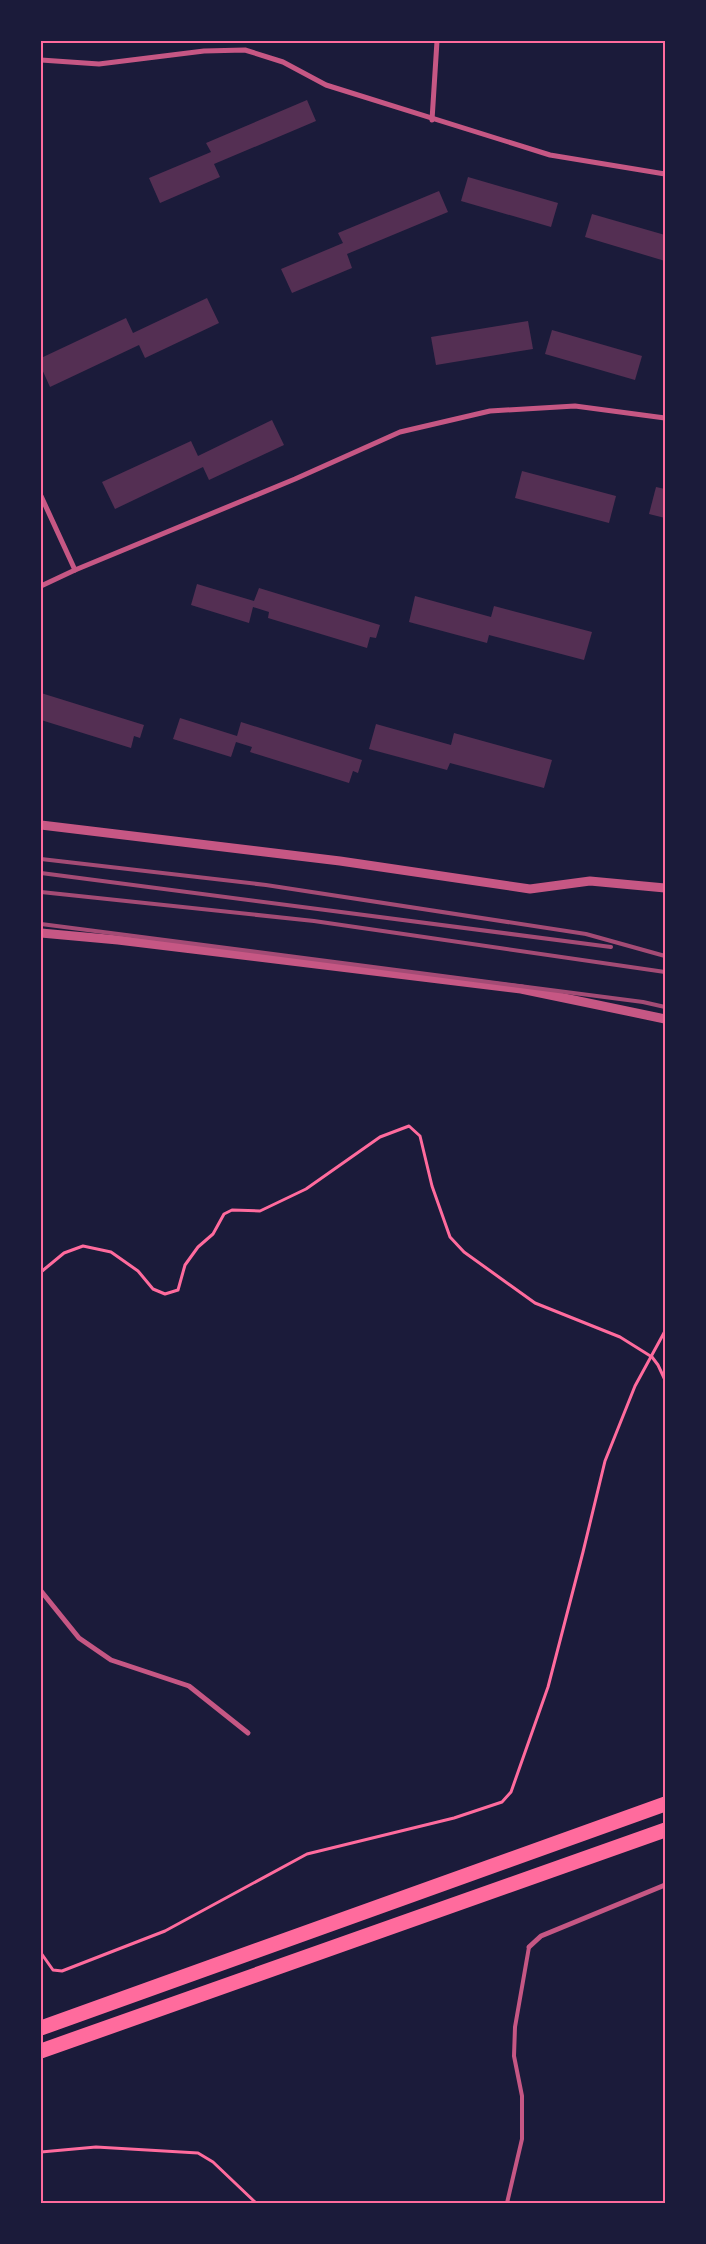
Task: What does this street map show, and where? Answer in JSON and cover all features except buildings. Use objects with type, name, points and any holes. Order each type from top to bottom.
[{"type":"highway","points":[[41,2028],[665,1804]]},
{"type":"highway","points":[[41,2051],[665,1830]]},
{"type":"street","points":[[432,120],[437,41]]},
{"type":"street","points":[[41,60],[99,64],[204,51],[244,50],[283,62],[326,85],[432,120],[550,155],[665,174]]},
{"type":"street","points":[[41,586],[400,432],[490,411],[575,406],[665,418]]},
{"type":"street","points":[[41,496],[75,570]]},
{"type":"street","points":[[41,824],[340,861],[530,889],[590,880],[665,888]]},
{"type":"street","points":[[41,933],[118,940],[504,987],[665,1019]]},
{"type":"street","points":[[41,1591],[80,1638],[111,1660],[190,1686],[248,1733]]},
{"type":"street","points":[[529,1947],[541,1936],[665,1885]]},
{"type":"lane","points":[[507,2203],[522,2139],[522,2096],[514,2056],[515,2027],[529,1947]]},
{"type":"path","points":[[41,1272],[64,1253],[83,1246],[111,1252],[138,1271],[153,1289],[165,1294],[178,1290],[185,1265],[198,1247],[213,1234],[224,1214],[232,1210],[260,1211],[306,1189],[380,1137],[409,1126],[420,1136],[432,1186],[450,1237],[464,1252],[535,1303],[620,1337],[652,1357],[665,1380]]},
{"type":"path","points":[[41,1953],[53,1970],[62,1971],[165,1932],[307,1854],[454,1818],[502,1802],[511,1792],[548,1687],[584,1552],[605,1461],[635,1386],[665,1331]]},
{"type":"path","points":[[41,2152],[96,2147],[198,2154],[213,2162],[256,2203]]},
{"type":"railway","points":[[41,859],[266,885],[586,934],[665,956]]},
{"type":"railway","points":[[41,873],[611,947]]},
{"type":"railway","points":[[41,892],[314,921],[665,972]]},
{"type":"railway","points":[[41,924],[643,1002],[665,1007]]}]
